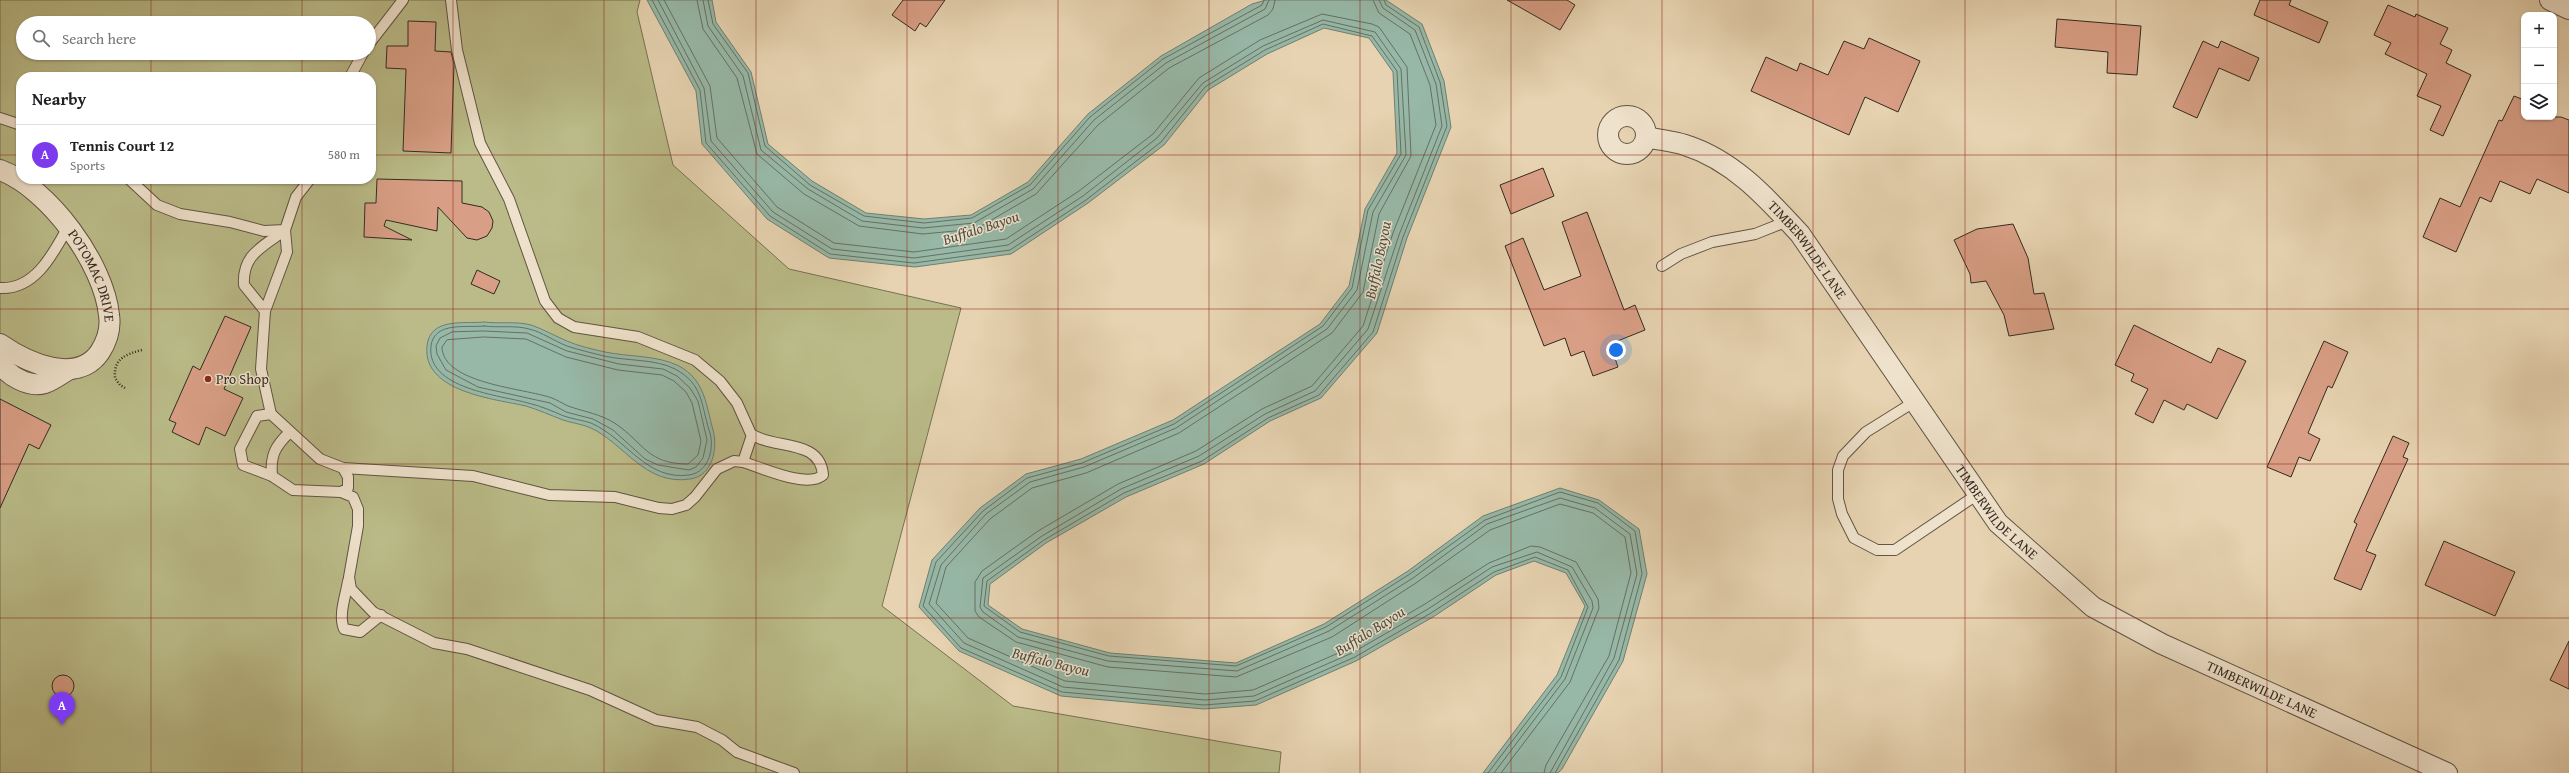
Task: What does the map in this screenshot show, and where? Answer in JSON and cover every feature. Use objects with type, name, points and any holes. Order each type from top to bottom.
[{"type":"street","points":[[2550,0],[2569,8]]},
{"type":"street","name":"TIMBERWILDE LANE","points":[[1646,137],[1686,145],[1730,167],[1763,194],[1800,234],[1998,523],[2093,607],[2162,644],[2447,773]]},
{"type":"street","name":"POTOMAC DRIVE","points":[[0,170],[16,180]]},
{"type":"street","name":"POTOMAC DRIVE","points":[[0,344],[46,367],[68,370],[89,364],[98,355],[105,343],[109,314],[97,273],[69,225],[43,198],[22,184]]},
{"type":"street","points":[[0,361],[10,374],[36,385],[46,383],[68,370]]},
{"type":"lane","points":[[376,35],[403,0]]},
{"type":"lane","points":[[306,184],[296,197],[285,230],[287,252],[281,274],[265,311],[262,369],[271,414],[320,459],[343,468],[473,476],[550,494],[616,497],[647,505],[672,509],[686,505],[695,497],[717,469],[734,461],[743,462],[805,481],[817,480],[823,475],[822,466],[818,457],[809,451],[777,445],[752,435],[736,403],[720,381],[695,360],[638,337],[574,327],[558,318],[545,301],[509,199],[480,143],[457,50],[451,0]]},
{"type":"lane","points":[[353,72],[359,60]]},
{"type":"lane","points":[[0,118],[16,123]]},
{"type":"lane","points":[[134,184],[157,205],[180,214],[230,222],[264,231],[285,230]]},
{"type":"lane","points":[[1662,266],[1681,254],[1712,242],[1755,234],[1788,221]]},
{"type":"lane","points":[[0,288],[11,289],[32,277],[47,264],[69,225]]},
{"type":"lane","points":[[265,311],[244,285],[245,265],[253,254],[285,230]]},
{"type":"lane","points":[[1914,402],[1866,432],[1843,456],[1838,470],[1838,499],[1847,526],[1854,538],[1877,550],[1895,550],[1978,494]]},
{"type":"lane","points":[[271,414],[257,416],[240,449],[243,465],[272,476],[293,490],[341,492],[353,497],[358,509],[358,526],[342,623],[344,629],[360,632],[381,615]]},
{"type":"lane","points":[[272,476],[270,460],[277,444],[290,432]]},
{"type":"lane","points":[[743,462],[752,435]]},
{"type":"lane","points":[[341,492],[348,488],[348,477],[343,468]]},
{"type":"lane","points":[[349,577],[351,589],[358,599],[373,612],[434,643],[467,649],[590,690],[656,720],[697,727],[722,740],[737,752],[794,773]]},
{"type":"path","points":[[125,388],[120,386],[115,378],[117,364],[126,354],[142,350]]},
{"type":"green space","points":[[0,0],[640,0],[637,12],[673,165],[789,269],[961,308],[882,606],[1013,706],[1281,752],[1279,773],[0,773]]},
{"type":"water","name":"Buffalo Bayou","points":[[647,0],[712,0],[716,22],[751,72],[768,144],[812,181],[866,213],[924,219],[971,215],[1028,182],[1088,114],[1161,56],[1252,4],[1266,0],[1386,0],[1422,24],[1444,81],[1451,127],[1407,238],[1377,333],[1321,398],[1270,421],[1204,464],[1126,497],[1046,543],[990,584],[988,605],[1022,629],[1110,653],[1236,663],[1324,624],[1408,571],[1483,516],[1560,488],[1599,500],[1639,529],[1647,574],[1623,661],[1562,769],[1558,773],[1483,773],[1557,675],[1585,606],[1566,573],[1534,561],[1496,575],[1433,617],[1356,661],[1256,705],[1204,709],[1061,696],[959,651],[919,607],[932,560],[980,508],[1026,474],[1081,459],[1173,420],[1320,324],[1349,286],[1365,209],[1397,153],[1393,72],[1369,38],[1324,28],[1267,54],[1208,90],[1164,145],[1088,203],[1011,254],[915,267],[829,258],[767,219],[702,144],[696,91]]},
{"type":"water","points":[[458,323],[519,323],[531,325],[571,343],[585,347],[614,354],[662,360],[679,366],[694,378],[706,402],[715,445],[709,467],[698,477],[690,479],[674,479],[660,476],[636,462],[603,435],[591,428],[563,420],[526,406],[463,391],[448,383],[436,374],[429,361],[427,346],[429,337],[434,330],[441,326]]},
{"type":"building","points":[[903,0],[945,0],[926,27],[920,23],[915,31],[892,15]]},
{"type":"building","points":[[1507,0],[1567,0],[1575,5],[1560,30]]},
{"type":"building","points":[[2260,0],[2291,0],[2289,5],[2328,22],[2319,43],[2254,15]]},
{"type":"building","points":[[2388,5],[2415,17],[2416,14],[2448,28],[2440,44],[2452,50],[2446,63],[2471,75],[2443,136],[2430,130],[2441,106],[2417,96],[2427,74],[2385,54],[2391,43],[2374,35]]},
{"type":"building","points":[[2057,19],[2141,26],[2137,75],[2107,73],[2108,52],[2055,47]]},
{"type":"building","points":[[408,21],[436,22],[435,51],[451,52],[454,64],[451,153],[403,151],[406,69],[386,68],[387,46],[408,46]]},
{"type":"building","points":[[1869,38],[1920,61],[1898,112],[1865,97],[1849,135],[1751,91],[1766,57],[1797,71],[1800,63],[1828,75],[1844,41],[1864,49]]},
{"type":"building","points":[[2203,41],[2218,48],[2221,41],[2259,58],[2249,81],[2219,68],[2197,118],[2173,107]]},
{"type":"building","points":[[2514,96],[2521,99],[2521,120],[2557,120],[2557,117],[2561,117],[2569,120],[2569,193],[2537,179],[2530,194],[2500,181],[2491,202],[2480,197],[2456,252],[2423,237],[2440,198],[2460,207],[2499,120],[2502,121]]},
{"type":"building","points":[[1543,168],[1554,196],[1511,214],[1500,185]]},
{"type":"building","points":[[377,179],[462,181],[462,203],[482,207],[489,212],[493,221],[492,228],[487,236],[477,240],[467,238],[438,207],[437,231],[386,220],[384,226],[412,240],[364,237],[365,203],[376,203]]},
{"type":"building","points":[[1587,212],[1624,310],[1635,305],[1645,330],[1610,344],[1618,367],[1593,376],[1584,351],[1571,356],[1565,338],[1544,346],[1505,246],[1523,238],[1544,290],[1581,276],[1562,222]]},
{"type":"building","points":[[2013,224],[2028,258],[2034,294],[2044,293],[2054,329],[2009,336],[2004,315],[1986,281],[1971,283],[1970,274],[1954,240],[1977,229]]},
{"type":"building","points":[[477,270],[500,281],[494,294],[471,284]]},
{"type":"building","name":"Pro Shop","points":[[225,316],[251,327],[224,389],[243,398],[225,436],[206,427],[199,445],[172,432],[176,423],[169,420],[193,366],[200,370]]},
{"type":"building","points":[[2134,325],[2211,363],[2218,348],[2246,361],[2217,419],[2187,404],[2184,410],[2164,400],[2153,423],[2135,414],[2148,389],[2131,381],[2134,374],[2115,365]]},
{"type":"building","points":[[2324,341],[2348,352],[2332,388],[2328,386],[2308,433],[2320,439],[2310,461],[2299,457],[2291,477],[2267,467]]},
{"type":"building","points":[[0,399],[51,425],[39,449],[29,444],[0,508]]},
{"type":"building","points":[[2393,436],[2409,443],[2403,457],[2408,459],[2366,551],[2376,555],[2361,590],[2334,579],[2357,524],[2354,522]]},
{"type":"building","points":[[2444,541],[2515,572],[2495,616],[2425,585]]},
{"type":"building","points":[[2569,641],[2569,689],[2550,680]]},
{"type":"building","points":[[63,675],[71,678],[74,686],[71,694],[63,697],[55,694],[52,686],[55,678]]},
{"type":"place","name":"Pro Shop","points":[[208,379]]},
{"type":"place","name":"Tennis Court 12","points":[[62,725]]}]
